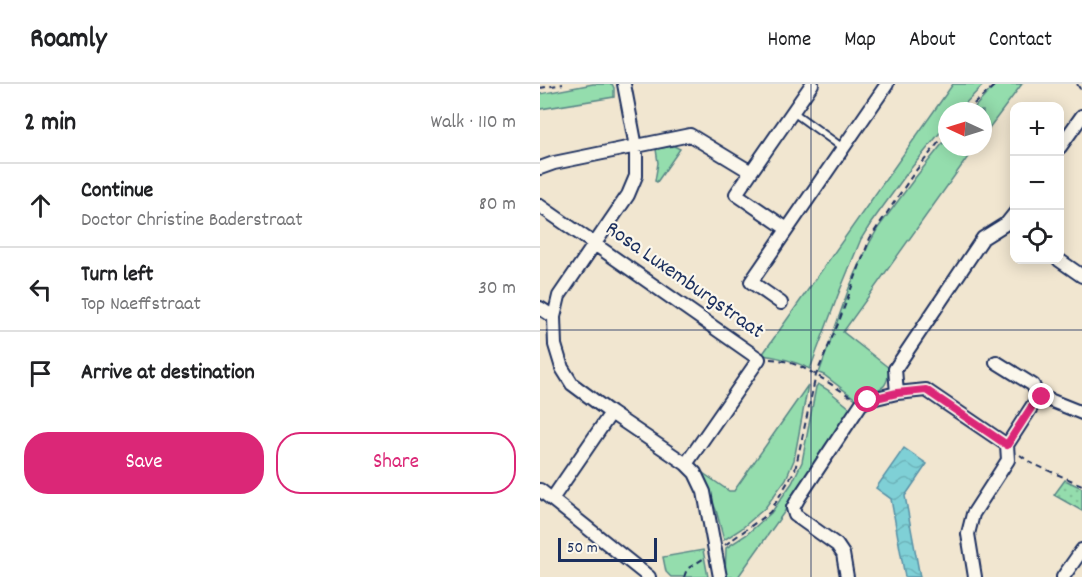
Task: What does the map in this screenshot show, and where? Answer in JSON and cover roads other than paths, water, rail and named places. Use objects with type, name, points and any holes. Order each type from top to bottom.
[{"type":"street","points":[[624,84],[636,147],[636,176],[628,195],[563,290],[557,303],[554,317],[558,357],[566,377],[572,384],[686,464],[695,473],[704,492],[720,577]]},
{"type":"street","points":[[787,229],[736,194],[813,84]]},
{"type":"street","points":[[781,303],[751,282],[887,84]]},
{"type":"street","points":[[1064,140],[1082,116]]},
{"type":"street","points":[[540,168],[690,135],[752,172]]},
{"type":"street","name":"Rosa Luxemburgstraat","points":[[540,206],[759,359],[686,464]]},
{"type":"street","points":[[897,393],[895,369],[983,238],[1010,222]]},
{"type":"street","points":[[1064,263],[1082,276]]},
{"type":"street","points":[[540,308],[554,317]]},
{"type":"street","points":[[996,362],[1033,385],[1038,397]]},
{"type":"street","points":[[847,577],[843,554],[837,545],[795,515],[794,508],[861,404],[897,393],[926,390],[1007,445]]},
{"type":"street","points":[[1038,397],[1082,413]]},
{"type":"street","points":[[975,577],[968,534],[974,514],[1008,460],[1007,445],[1038,397]]},
{"type":"street","points":[[552,499],[611,413]]},
{"type":"street","points":[[540,490],[649,577]]},
{"type":"street","points":[[1063,577],[1082,550]]},
{"type":"lane","points":[[792,112],[843,148]]},
{"type":"water","points":[[904,448],[927,464],[905,496],[920,577],[905,577],[891,499],[876,488]]}]
